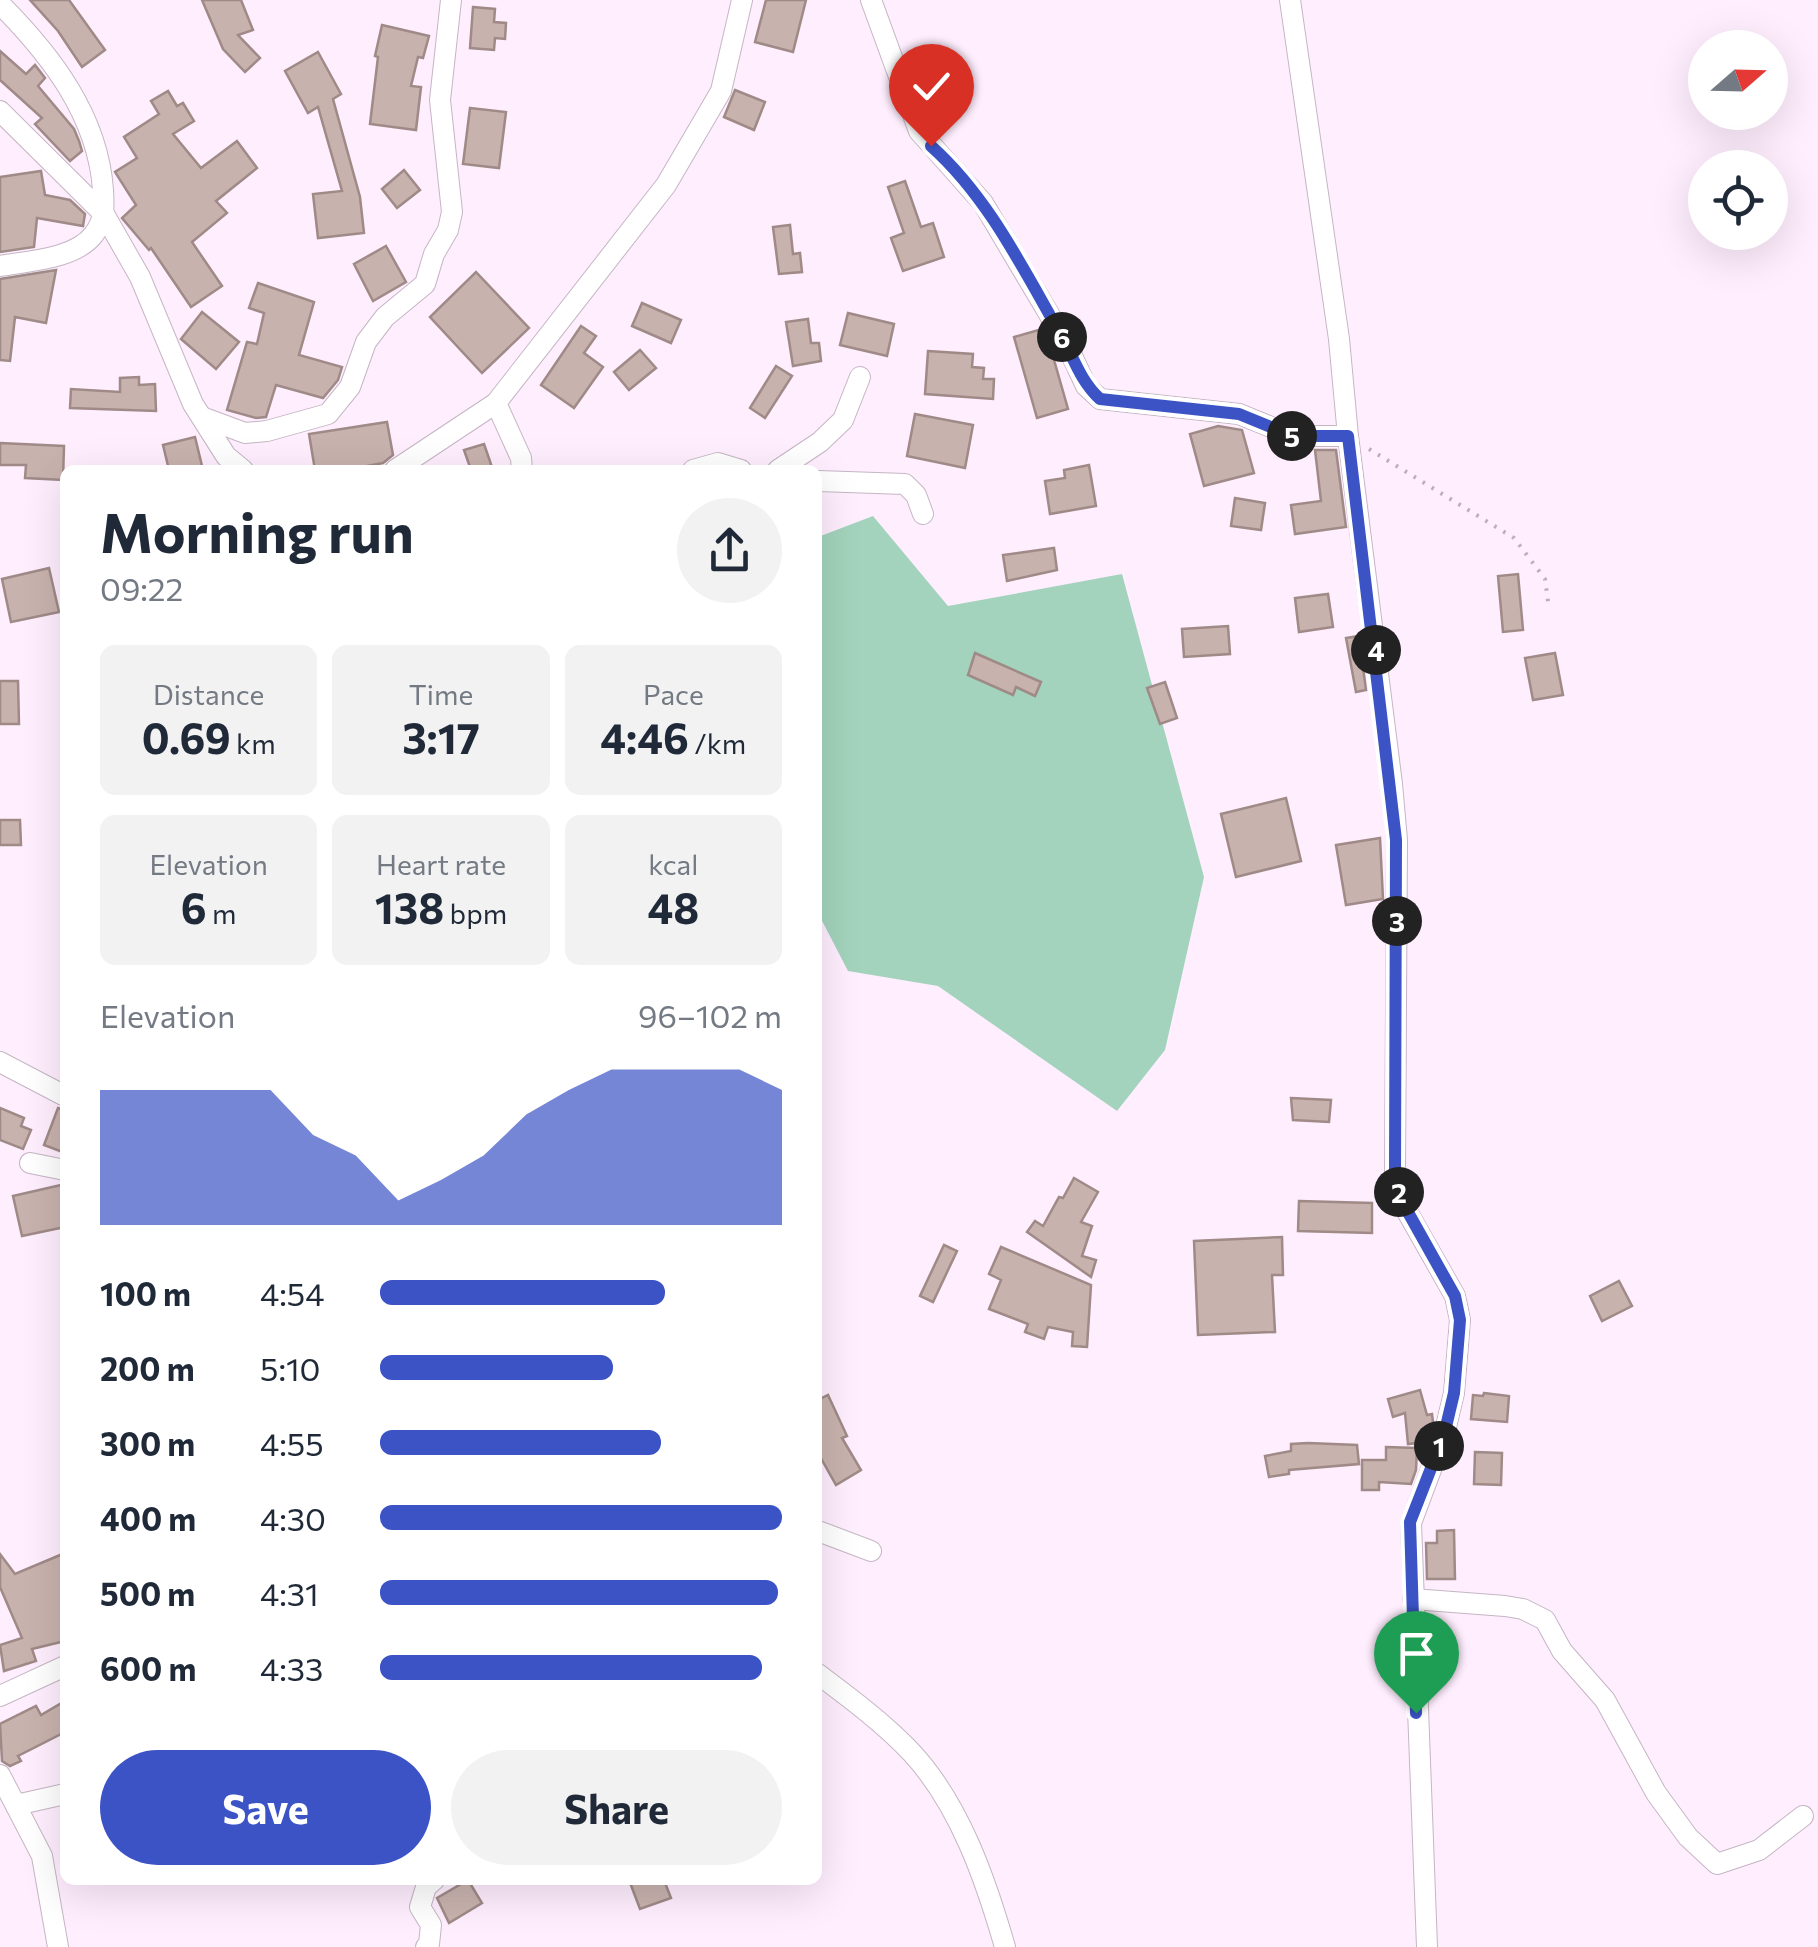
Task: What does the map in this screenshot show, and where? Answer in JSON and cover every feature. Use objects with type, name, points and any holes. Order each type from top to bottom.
[{"type":"street","points":[[202,417],[245,433],[268,431],[328,414],[350,386],[366,342],[385,317],[425,284],[452,212],[440,100],[452,0]]},
{"type":"street","points":[[403,465],[496,403],[666,185],[722,91],[742,0]]},
{"type":"street","points":[[871,0],[919,131],[983,203],[1086,386],[1100,399],[1239,414],[1293,436],[1348,436]]},
{"type":"street","points":[[1290,0],[1339,339],[1396,840],[1395,1172],[1400,1198],[1455,1296],[1460,1320],[1454,1393],[1444,1435],[1410,1522],[1427,1947]]},
{"type":"street","points":[[0,4],[45,53],[86,119],[100,158],[104,214],[93,236],[77,248],[0,266]]},
{"type":"street","points":[[0,111],[104,214],[140,278],[225,463]]},
{"type":"street","points":[[786,465],[820,442],[843,420],[860,377]]},
{"type":"street","points":[[496,403],[522,465]]},
{"type":"street","points":[[822,480],[905,484],[916,496],[923,514]]},
{"type":"street","points":[[0,1062],[60,1093]]},
{"type":"street","points":[[30,1163],[60,1169]]},
{"type":"street","points":[[822,1533],[871,1551]]},
{"type":"street","points":[[1413,1599],[1505,1606],[1523,1609],[1544,1620],[1562,1652],[1605,1700],[1656,1793],[1688,1837],[1716,1864],[1758,1850],[1803,1816]]},
{"type":"street","points":[[0,1696],[60,1668]]},
{"type":"street","points":[[822,1677],[913,1754],[938,1790],[978,1869],[1005,1947]]},
{"type":"street","points":[[0,1775],[42,1856],[58,1947]]},
{"type":"street","points":[[16,1805],[60,1795]]},
{"type":"street","points":[[426,1947],[430,1944],[432,1925],[420,1907],[428,1885]]},
{"type":"path","points":[[1348,436],[1514,538],[1545,578],[1550,608]]},
{"type":"green space","points":[[873,516],[948,606],[1122,574],[1204,877],[1165,1050],[1117,1111],[938,986],[848,971],[822,921],[822,535]]},
{"type":"building","points":[[30,0],[69,0],[105,50],[82,67],[58,31]]},
{"type":"building","points":[[202,0],[241,0],[253,30],[238,35],[260,58],[245,72],[223,49]]},
{"type":"building","points":[[766,0],[806,0],[793,52],[755,42]]},
{"type":"building","points":[[473,7],[495,9],[494,22],[506,23],[505,39],[495,38],[494,50],[470,48]]},
{"type":"building","points":[[382,25],[429,36],[423,58],[418,57],[411,86],[421,87],[416,130],[370,124],[378,57],[375,56]]},
{"type":"building","points":[[0,51],[26,74],[35,65],[45,78],[38,86],[74,129],[79,141],[82,151],[70,161],[35,124],[42,118],[0,80]]},
{"type":"building","points":[[318,52],[341,94],[333,99],[360,197],[364,233],[318,238],[313,194],[342,191],[318,107],[308,113],[285,71]]},
{"type":"building","points":[[735,90],[765,102],[754,130],[724,117]]},
{"type":"building","points":[[168,91],[177,106],[183,103],[194,121],[173,134],[201,168],[237,141],[257,168],[216,201],[227,213],[192,242],[222,286],[191,307],[151,248],[122,218],[136,205],[115,172],[137,158],[124,137],[159,114],[151,101]]},
{"type":"building","points":[[470,108],[506,112],[499,168],[463,164]]},
{"type":"building","points":[[404,170],[420,190],[397,208],[382,189]]},
{"type":"building","points":[[41,171],[45,195],[70,200],[85,214],[83,226],[37,218],[34,247],[0,252],[0,177]]},
{"type":"building","points":[[905,181],[921,227],[933,223],[944,257],[903,271],[891,238],[904,233],[888,187]]},
{"type":"building","points":[[790,225],[793,254],[800,253],[802,272],[779,274],[773,227]]},
{"type":"building","points":[[386,246],[406,282],[373,301],[354,264]]},
{"type":"building","points":[[56,270],[46,323],[15,317],[10,361],[0,360],[0,279]]},
{"type":"building","points":[[476,272],[529,328],[482,373],[430,317]]},
{"type":"building","points":[[258,283],[314,302],[299,355],[342,367],[338,380],[323,398],[276,385],[266,417],[256,418],[227,410],[247,342],[257,344],[264,313],[249,308]]},
{"type":"building","points":[[642,303],[681,320],[671,343],[632,326]]},
{"type":"building","points":[[202,312],[239,342],[216,369],[181,339]]},
{"type":"building","points":[[848,313],[894,324],[887,356],[840,345]]},
{"type":"building","points":[[808,319],[811,343],[819,343],[821,361],[793,366],[786,322]]},
{"type":"building","points":[[581,326],[596,336],[584,353],[603,367],[574,408],[541,385]]},
{"type":"building","points":[[1042,329],[1068,409],[1037,418],[1014,337]]},
{"type":"building","points":[[640,350],[656,368],[629,390],[614,372]]},
{"type":"building","points":[[928,351],[973,354],[972,367],[984,368],[983,379],[994,379],[993,399],[925,394]]},
{"type":"building","points":[[776,366],[792,376],[765,418],[750,408]]},
{"type":"building","points":[[139,377],[139,385],[155,384],[156,411],[70,408],[71,389],[120,392],[120,378]]},
{"type":"building","points":[[915,414],[973,425],[965,468],[907,456]]},
{"type":"building","points":[[387,422],[393,455],[372,465],[314,465],[309,434]]},
{"type":"building","points":[[1218,426],[1242,430],[1254,473],[1204,486],[1190,434]]},
{"type":"building","points":[[195,437],[202,465],[168,465],[163,445]]},
{"type":"building","points":[[0,443],[64,446],[60,480],[25,478],[26,465],[0,465]]},
{"type":"building","points":[[484,444],[491,465],[469,465],[464,450]]},
{"type":"building","points":[[1315,450],[1336,450],[1346,527],[1295,534],[1291,505],[1321,501]]},
{"type":"building","points":[[1089,465],[1096,506],[1050,514],[1045,481],[1065,478],[1064,470]]},
{"type":"building","points":[[1235,498],[1265,503],[1261,530],[1231,526]]},
{"type":"building","points":[[1054,548],[1057,570],[1007,581],[1003,555]]},
{"type":"building","points":[[49,568],[59,612],[11,622],[2,579]]},
{"type":"building","points":[[1518,574],[1523,630],[1503,632],[1498,576]]},
{"type":"building","points":[[1328,594],[1333,627],[1299,632],[1295,598]]},
{"type":"building","points":[[1228,626],[1230,654],[1184,657],[1182,629]]},
{"type":"building","points":[[1359,636],[1366,690],[1356,692],[1346,638]]},
{"type":"building","points":[[975,653],[1041,682],[1035,696],[1016,687],[1013,695],[968,675]]},
{"type":"building","points":[[1555,653],[1563,695],[1533,700],[1525,658]]},
{"type":"building","points":[[0,681],[18,681],[19,724],[0,724]]},
{"type":"building","points":[[1165,682],[1177,718],[1160,724],[1147,688]]},
{"type":"building","points":[[1286,798],[1301,861],[1236,877],[1221,814]]},
{"type":"building","points":[[0,820],[20,820],[21,845],[0,845]]},
{"type":"building","points":[[1380,838],[1383,899],[1346,905],[1336,845]]},
{"type":"building","points":[[1291,1098],[1331,1100],[1329,1122],[1293,1120]]},
{"type":"building","points":[[0,1108],[24,1118],[21,1126],[31,1130],[23,1149],[0,1140]]},
{"type":"building","points":[[58,1108],[60,1109],[60,1151],[44,1145]]},
{"type":"building","points":[[1074,1178],[1098,1192],[1081,1222],[1092,1226],[1082,1256],[1096,1260],[1091,1277],[1027,1232],[1035,1221],[1043,1226]]},
{"type":"building","points":[[60,1185],[60,1228],[22,1236],[13,1196]]},
{"type":"building","points":[[1299,1201],[1372,1203],[1372,1233],[1298,1231]]},
{"type":"building","points":[[1282,1237],[1283,1275],[1272,1275],[1275,1332],[1198,1335],[1194,1241]]},
{"type":"building","points":[[944,1245],[957,1251],[933,1302],[920,1296]]},
{"type":"building","points":[[1001,1247],[1091,1285],[1087,1347],[1072,1346],[1073,1332],[1048,1327],[1044,1339],[1025,1332],[1028,1324],[989,1309],[1001,1280],[989,1274]]},
{"type":"building","points":[[1619,1281],[1632,1306],[1602,1321],[1590,1296]]},
{"type":"building","points":[[1420,1390],[1433,1422],[1427,1442],[1408,1444],[1405,1413],[1393,1417],[1388,1399]]},
{"type":"building","points":[[828,1395],[847,1436],[842,1438],[861,1470],[836,1485],[822,1460],[822,1398]]},
{"type":"building","points":[[1473,1395],[1509,1396],[1507,1422],[1471,1419]]},
{"type":"building","points":[[1291,1444],[1357,1445],[1359,1464],[1289,1470],[1289,1474],[1269,1477],[1265,1456],[1291,1451]]},
{"type":"building","points":[[1386,1447],[1417,1448],[1411,1484],[1379,1482],[1379,1490],[1362,1490],[1362,1460],[1386,1460]]},
{"type":"building","points":[[1475,1452],[1502,1453],[1501,1485],[1474,1484]]},
{"type":"building","points":[[1454,1530],[1455,1579],[1427,1579],[1426,1543],[1437,1543],[1437,1531]]},
{"type":"building","points":[[0,1554],[15,1574],[60,1555],[60,1642],[32,1649],[36,1661],[4,1671],[0,1645],[22,1638],[0,1587]]},
{"type":"building","points":[[60,1704],[60,1735],[18,1756],[21,1761],[10,1766],[2,1761],[0,1724],[36,1706],[41,1715]]},
{"type":"building","points":[[459,1885],[471,1885],[482,1903],[449,1923],[437,1898]]},
{"type":"building","points":[[631,1885],[666,1885],[671,1898],[640,1909]]},
{"type":"route","points":[[931,146],[983,203],[1086,386],[1100,399],[1239,414],[1293,436],[1348,436],[1396,840],[1395,1172],[1400,1198],[1455,1296],[1460,1320],[1454,1393],[1444,1435],[1410,1522],[1416,1713]]}]
